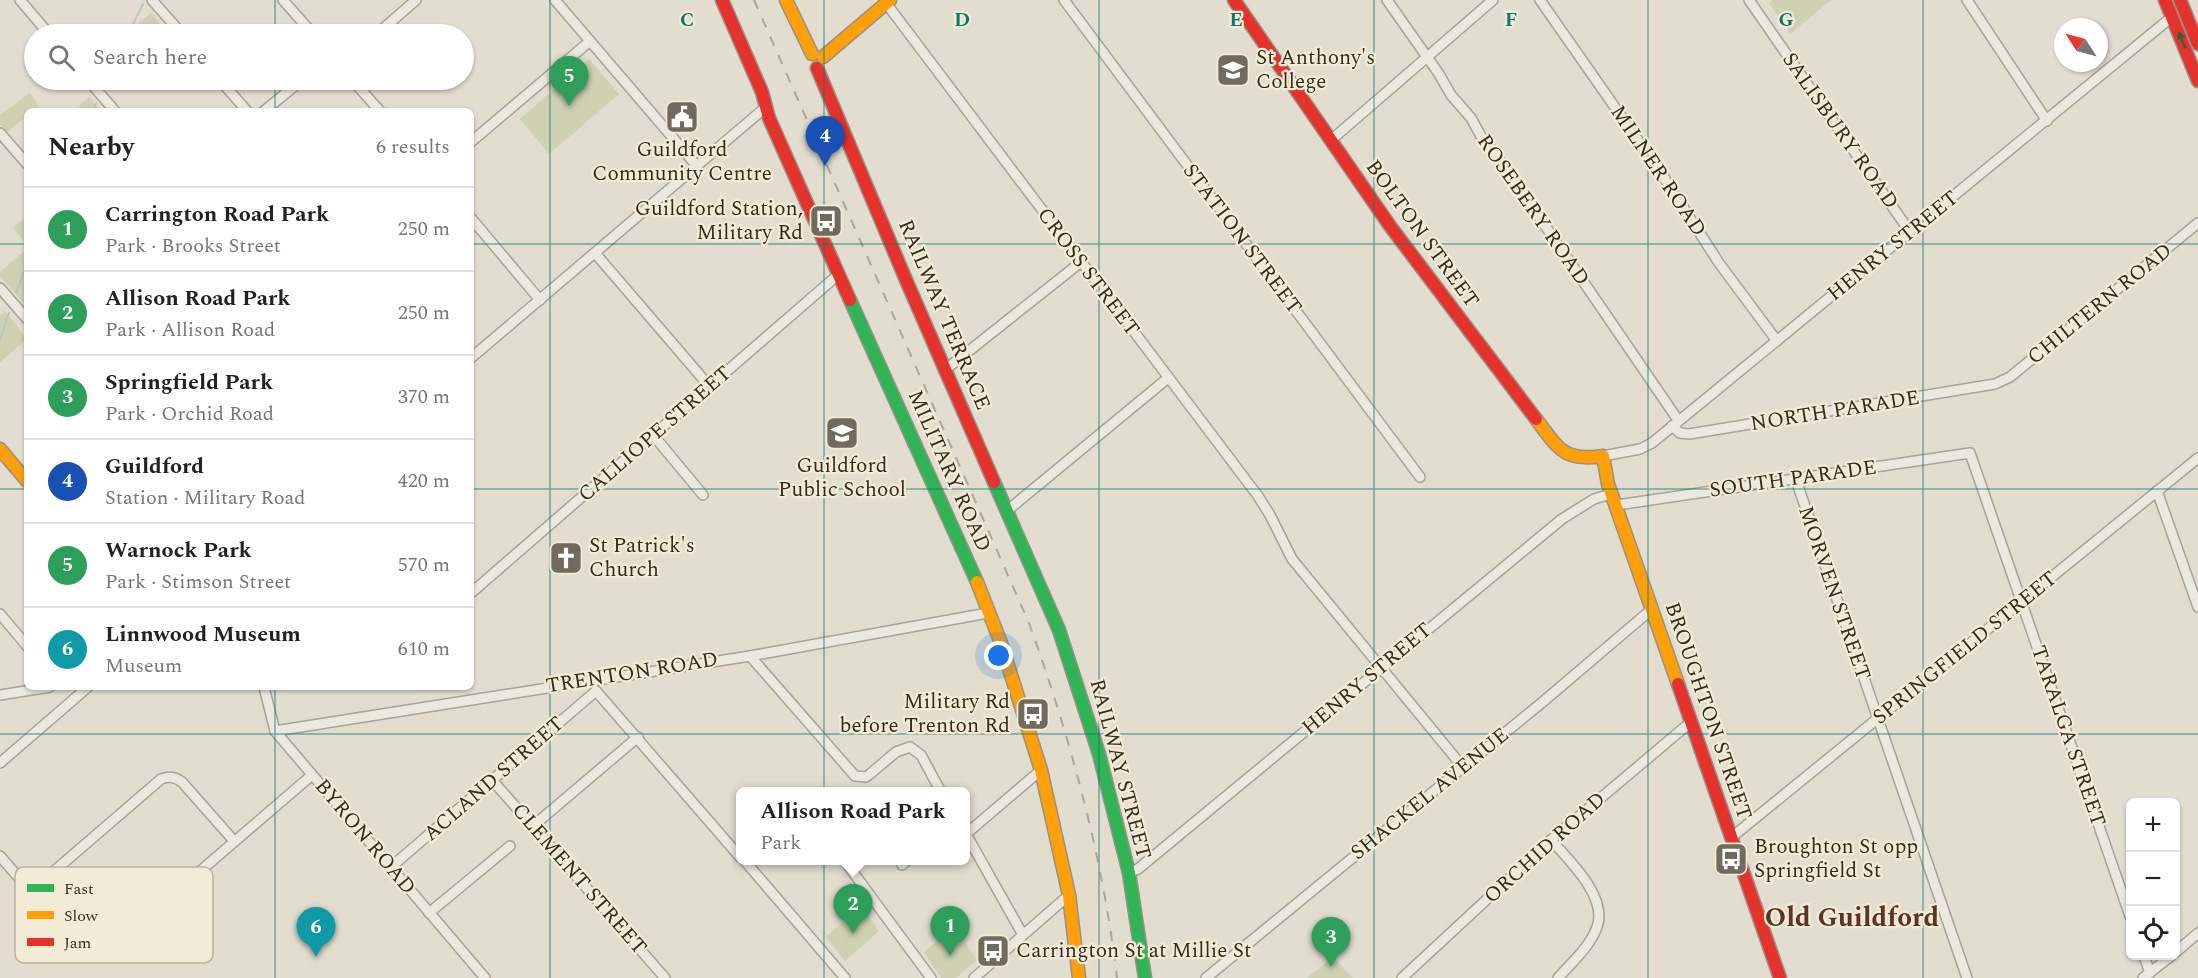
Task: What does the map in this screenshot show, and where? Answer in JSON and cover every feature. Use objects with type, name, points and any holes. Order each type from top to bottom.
[{"type":"street","points":[[20,0],[40,24]]},
{"type":"street","points":[[152,0],[173,24]]},
{"type":"street","points":[[283,0],[304,24]]},
{"type":"street","points":[[388,24],[416,0]]},
{"type":"street","points":[[555,0],[697,166]]},
{"type":"street","name":"MILITARY ROAD","points":[[723,0],[762,92],[766,107],[975,578],[1001,643],[1041,770],[1069,895],[1079,978]]},
{"type":"street","name":"RAILWAY TERRACE","points":[[786,0],[817,60],[945,370],[1036,577]]},
{"type":"street","name":"STATION STREET","points":[[1064,0],[1420,477]]},
{"type":"street","name":"BOLTON STREET","points":[[1234,0],[1390,226],[1553,441],[1564,453],[1575,458],[1603,456]]},
{"type":"street","name":"ROSEBERY ROAD","points":[[1387,0],[1451,95],[1471,118],[1482,138],[1507,170],[1675,423]]},
{"type":"street","points":[[1330,141],[1493,0]]},
{"type":"street","name":"MILNER ROAD","points":[[1540,0],[1663,176],[1719,263],[1777,341]]},
{"type":"street","name":"SALISBURY ROAD","points":[[1749,0],[1910,232]]},
{"type":"street","points":[[1967,0],[2047,121]]},
{"type":"street","points":[[2165,0],[2198,81]]},
{"type":"street","points":[[2180,0],[2198,44]]},
{"type":"street","points":[[817,60],[888,2]]},
{"type":"street","name":"CROSS STREET","points":[[888,2],[1258,496],[1292,559],[1462,766]]},
{"type":"street","name":"HENRY STREET","points":[[1603,456],[1647,446],[2173,16]]},
{"type":"street","points":[[474,139],[590,41]]},
{"type":"street","points":[[97,90],[112,108]]},
{"type":"street","points":[[229,90],[244,108]]},
{"type":"street","points":[[268,108],[290,90]]},
{"type":"street","points":[[361,90],[377,108]]},
{"type":"street","points":[[474,355],[766,107]]},
{"type":"street","points":[[0,133],[24,161]]},
{"type":"street","points":[[474,222],[540,300]]},
{"type":"street","name":"CHILTERN ROAD","points":[[2000,382],[2010,378],[2198,223]]},
{"type":"street","points":[[595,253],[710,387]]},
{"type":"street","points":[[945,370],[1081,262]]},
{"type":"street","name":"CALLIOPE STREET","points":[[474,590],[839,274]]},
{"type":"street","points":[[0,288],[24,315]]},
{"type":"street","points":[[1008,510],[1168,378]]},
{"type":"street","name":"NORTH PARADE","points":[[1675,423],[1680,433],[1689,434],[1983,387],[2000,382]]},
{"type":"street","points":[[654,436],[703,495]]},
{"type":"street","points":[[0,449],[24,477]]},
{"type":"street","name":"SOUTH PARADE","points":[[1610,489],[1796,480],[1970,453]]},
{"type":"street","name":"TARALGA STREET","points":[[1970,453],[2127,906]]},
{"type":"street","name":"BROUGHTON STREET","points":[[1603,456],[1610,489],[1780,978]]},
{"type":"street","name":"SPRINGFIELD STREET","points":[[1732,837],[2198,458]]},
{"type":"street","name":"MORVEN STREET","points":[[1796,480],[1967,978]]},
{"type":"street","name":"HENRY STREET","points":[[1129,873],[1138,869],[1562,519],[1610,489]]},
{"type":"street","points":[[2157,491],[2198,607]]},
{"type":"street","name":"RAILWAY STREET","points":[[1036,577],[1059,630],[1096,743],[1129,873],[1145,978]]},
{"type":"street","name":"SHACKEL AVENUE","points":[[1206,978],[1545,700],[1652,609]]},
{"type":"street","name":"TRENTON ROAD","points":[[274,731],[750,656],[988,613]]},
{"type":"street","points":[[0,614],[24,642]]},
{"type":"street","points":[[750,656],[855,776],[870,774],[896,752],[906,747],[917,751],[938,787]]},
{"type":"street","points":[[596,679],[596,692],[736,850]]},
{"type":"street","points":[[0,695],[31,690]]},
{"type":"street","points":[[0,763],[84,690]]},
{"type":"street","name":"BYRON ROAD","points":[[264,690],[274,731],[485,978]]},
{"type":"street","name":"ACLAND STREET","points":[[391,867],[596,692]]},
{"type":"street","name":"ORCHID ROAD","points":[[1402,978],[1551,840],[1692,721]]},
{"type":"street","points":[[533,826],[638,737]]},
{"type":"street","points":[[970,831],[1041,770]]},
{"type":"street","points":[[204,867],[312,775]]},
{"type":"street","points":[[59,867],[161,779],[168,777],[182,782],[234,841]]},
{"type":"street","name":"CLEMENT STREET","points":[[493,781],[665,978]]},
{"type":"street","points":[[1551,840],[1589,884],[1597,907],[1598,926],[1582,951],[1557,978]]},
{"type":"street","points":[[970,841],[1023,935]]},
{"type":"street","points":[[429,913],[510,846]]},
{"type":"street","points":[[0,856],[15,873]]},
{"type":"street","points":[[747,865],[845,978]]},
{"type":"street","points":[[847,865],[931,978]]},
{"type":"street","points":[[974,978],[1069,895]]},
{"type":"street","points":[[2180,948],[2198,933]]},
{"type":"street","points":[[2145,960],[2147,975],[2166,960]]},
{"type":"green space","points":[[1772,0],[1831,0],[1790,34],[1769,3]]},
{"type":"green space","points":[[151,13],[160,24],[137,24]]},
{"type":"green space","points":[[589,59],[619,94],[549,154],[520,119]]},
{"type":"green space","points":[[30,93],[39,106],[24,108],[24,118],[7,132],[0,124],[0,115]]},
{"type":"green space","points":[[89,97],[98,108],[77,108]]},
{"type":"green space","points":[[24,219],[24,241],[13,228]]},
{"type":"green space","points":[[24,252],[24,304],[0,276],[0,272]]},
{"type":"green space","points":[[5,311],[24,335],[24,342],[0,362],[0,316]]},
{"type":"green space","points":[[861,906],[879,931],[845,961],[826,937]]},
{"type":"green space","points":[[954,926],[977,960],[956,978],[941,978],[924,952]]},
{"type":"green space","points":[[1333,957],[1353,978],[1307,978]]},
{"type":"waterway","points":[[133,24],[143,4]]},
{"type":"waterway","points":[[94,108],[96,103]]},
{"type":"waterway","points":[[16,293],[24,271]]},
{"type":"waterway","points":[[0,340],[9,313]]},
{"type":"railway","points":[[754,0],[1029,623],[1058,710],[1083,798],[1103,888],[1117,978]]},
{"type":"traffic: fast","points":[[850,300],[977,582]]},
{"type":"traffic: fast","points":[[994,482],[1059,630],[1099,754],[1129,873],[1145,978]]},
{"type":"traffic: slow","points":[[786,0],[812,54]]},
{"type":"traffic: slow","points":[[823,57],[890,0]]},
{"type":"traffic: slow","points":[[1536,419],[1556,445],[1570,455],[1603,456],[1608,484],[1678,684]]},
{"type":"traffic: slow","points":[[0,449],[24,477]]},
{"type":"traffic: slow","points":[[977,582],[1001,643],[1041,770],[1069,895],[1079,978]]},
{"type":"traffic: jam","points":[[722,0],[762,92],[769,118],[850,300]]},
{"type":"traffic: jam","points":[[1234,0],[1390,226],[1536,419]]},
{"type":"traffic: jam","points":[[2165,0],[2198,81]]},
{"type":"traffic: jam","points":[[2180,0],[2198,44]]},
{"type":"traffic: jam","points":[[817,68],[994,482]]},
{"type":"traffic: jam","points":[[1678,684],[1780,978]]},
{"type":"place","name":"St Anthony's College","points":[[1233,70]]},
{"type":"place","name":"Warnock Park","points":[[569,106]]},
{"type":"place","name":"Guildford Community Centre","points":[[682,117]]},
{"type":"place","name":"Guildford","points":[[825,166]]},
{"type":"place","name":"Guildford Station, Military Rd","points":[[826,221]]},
{"type":"place","name":"Guildford Public School","points":[[842,433]]},
{"type":"place","name":"St Patrick's Church","points":[[566,558]]},
{"type":"place","name":"Military Rd before Trenton Rd","points":[[1033,714]]},
{"type":"place","name":"Broughton St opp Springfield St","points":[[1731,859]]},
{"type":"place","name":"Allison Road Park","points":[[853,934]]},
{"type":"place","name":"Carrington St at Millie St","points":[[993,951]]},
{"type":"place","name":"Carrington Road Park","points":[[950,956]]},
{"type":"place","name":"Linnwood Museum","points":[[316,957]]},
{"type":"place","name":"Springfield Park","points":[[1331,967]]},
{"type":"district","name":"Old Guildford","points":[[1852,918]]}]
